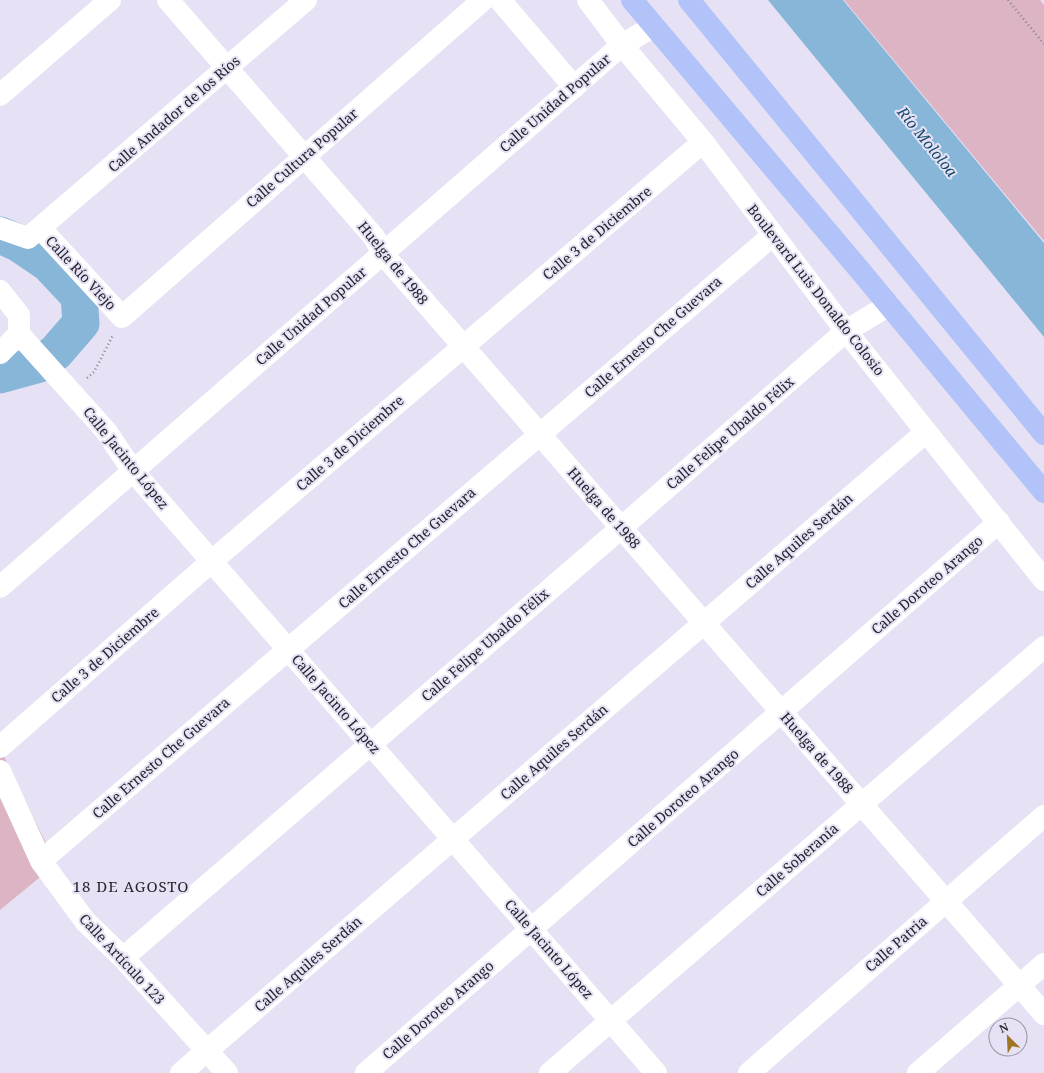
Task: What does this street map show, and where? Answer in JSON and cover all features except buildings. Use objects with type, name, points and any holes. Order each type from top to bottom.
[{"type":"main road","points":[[632,0],[889,305],[1044,492]]},
{"type":"main road","points":[[689,0],[1044,434]]},
{"type":"street","points":[[0,95],[110,0]]},
{"type":"street","name":"Huelga de 1988","points":[[168,0],[374,237],[383,254],[1044,1014]]},
{"type":"street","name":"Calle Andador de los Ríos","points":[[0,228],[28,238],[41,229],[306,0]]},
{"type":"street","name":"Calle Cultura Popular","points":[[122,316],[483,0]]},
{"type":"street","points":[[500,0],[574,87]]},
{"type":"street","name":"Boulevard Luis Donaldo Colosio","points":[[588,0],[622,45],[704,142],[846,331],[1044,580]]},
{"type":"street","name":"Calle Unidad Popular","points":[[0,587],[622,45],[654,26]]},
{"type":"street","name":"Calle 3 de Diciembre","points":[[0,747],[212,561],[704,142]]},
{"type":"street","name":"Calle Río Viejo","points":[[41,229],[122,316]]},
{"type":"street","name":"Calle Ernesto Che Guevara","points":[[41,861],[773,235]]},
{"type":"street","points":[[0,291],[19,315],[23,338],[0,353]]},
{"type":"street","name":"Calle Felipe Ubaldo Félix","points":[[123,958],[621,528],[846,331],[889,305]]},
{"type":"street","name":"Calle Jacinto López","points":[[23,338],[106,431],[134,471],[656,1073]]},
{"type":"street","name":"Calle Aquiles Serdán","points":[[181,1073],[926,432]]},
{"type":"street","name":"Calle Doroteo Arango","points":[[366,1073],[999,522]]},
{"type":"street","name":"Calle Soberanía","points":[[550,1073],[1044,647]]},
{"type":"street","name":"Calle Artículo 123","points":[[0,770],[41,861],[85,922],[123,958],[227,1073]]},
{"type":"street","name":"Calle Patria","points":[[749,1073],[1044,816]]},
{"type":"street","points":[[918,1073],[1044,964]]},
{"type":"path","points":[[1008,0],[1044,44]]},
{"type":"path","points":[[68,387],[94,372],[122,316]]},
{"type":"shaded area","points":[[844,0],[1040,0],[1044,5],[1044,241]]},
{"type":"shaded area","points":[[0,748],[56,864],[0,910]]},
{"type":"water","name":"Río Mololoa","points":[[768,0],[843,0],[1044,243],[1044,337]]},
{"type":"waterway","points":[[0,235],[18,243],[49,264],[79,296],[81,323],[56,352],[40,364],[0,375]]},
{"type":"district","name":"18 DE AGOSTO","points":[[131,887]]}]
